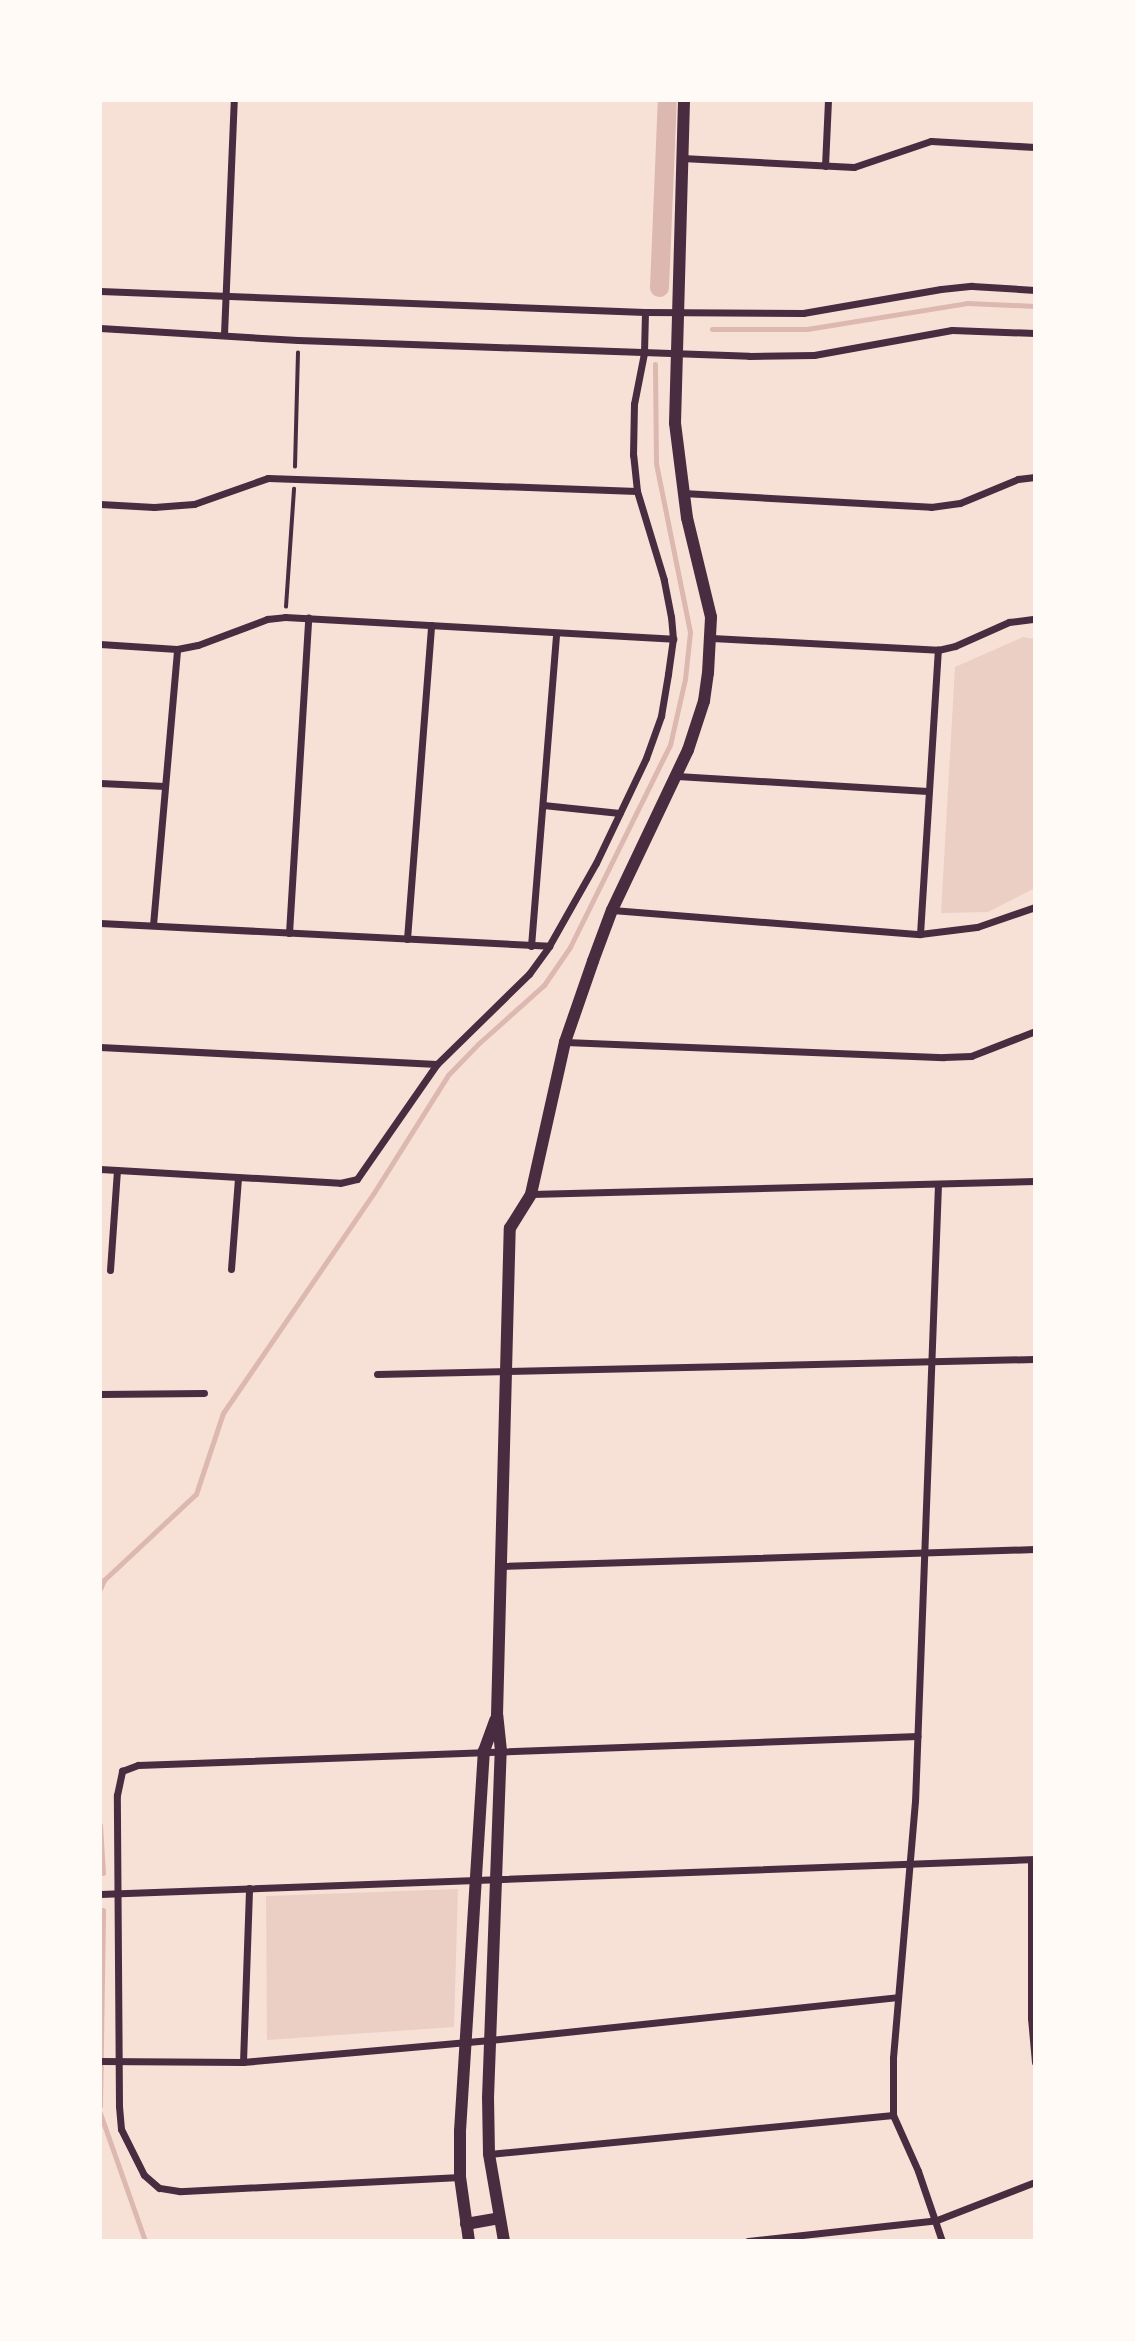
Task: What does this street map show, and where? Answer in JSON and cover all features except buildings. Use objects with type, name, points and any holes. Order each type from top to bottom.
[{"type":"street","points":[[224,334],[234,100]]},
{"type":"street","points":[[504,2241],[489,2154],[490,2040],[501,1751],[496,1715],[510,1228],[531,1195],[565,1042],[612,911],[677,776],[704,701],[712,638],[708,598],[683,493],[675,423],[684,100]]},
{"type":"street","points":[[825,166],[828,100]]},
{"type":"street","points":[[682,158],[825,166],[863,165],[918,142],[1035,147]]},
{"type":"street","points":[[100,291],[645,312],[803,313],[941,289],[972,286],[1035,290]]},
{"type":"street","points":[[100,1169],[340,1183],[357,1179],[437,1064],[529,974],[549,946],[620,813],[646,758],[660,716],[673,639],[664,580],[637,491],[633,455],[634,404],[644,353],[645,312]]},
{"type":"street","points":[[100,328],[644,353],[814,355],[952,330],[1035,333]]},
{"type":"street","points":[[683,493],[947,506],[1018,479],[1035,477]]},
{"type":"street","points":[[100,504],[154,507],[194,505],[268,478],[637,491]]},
{"type":"street","points":[[100,644],[177,649],[198,645],[267,619],[308,618],[673,639]]},
{"type":"street","points":[[289,933],[308,618]]},
{"type":"street","points":[[712,638],[939,650],[955,646],[1009,622],[1035,619]]},
{"type":"street","points":[[407,939],[431,625]]},
{"type":"street","points":[[531,946],[556,634]]},
{"type":"street","points":[[153,925],[177,649]]},
{"type":"street","points":[[920,934],[939,650]]},
{"type":"street","points":[[677,776],[928,792]]},
{"type":"street","points":[[100,783],[165,786]]},
{"type":"street","points":[[543,805],[620,813]]},
{"type":"street","points":[[612,911],[920,934],[977,927],[1035,907]]},
{"type":"street","points":[[100,923],[549,946]]},
{"type":"street","points":[[565,1042],[944,1057],[971,1056],[1035,1031]]},
{"type":"street","points":[[100,1047],[437,1064]]},
{"type":"street","points":[[110,1270],[117,1170]]},
{"type":"street","points":[[231,1269],[238,1177]]},
{"type":"street","points":[[531,1195],[1035,1181]]},
{"type":"street","points":[[938,1184],[915,1801],[893,2058],[893,2115],[937,2220],[942,2241]]},
{"type":"street","points":[[377,1374],[1035,1359]]},
{"type":"street","points":[[100,1394],[204,1393]]},
{"type":"street","points":[[501,1566],[1035,1549]]},
{"type":"street","points":[[470,2241],[460,2177],[465,2043],[484,1751],[496,1715]]},
{"type":"street","points":[[460,2177],[179,2191],[159,2188],[144,2175],[121,2129],[116,2061],[117,1794],[122,1772],[138,1765],[917,1736]]},
{"type":"street","points":[[100,1894],[1033,1859],[1031,2018],[1035,2062]]},
{"type":"street","points":[[243,2062],[249,1888]]},
{"type":"street","points":[[100,2061],[243,2062],[465,2043],[898,1997]]},
{"type":"street","points":[[489,2154],[893,2115]]},
{"type":"street","points":[[748,2241],[937,2220],[1035,2182]]},
{"type":"street","points":[[466,2224],[499,2218]]},
{"type":"shaded area","points":[[1023,637],[1035,639],[1035,888],[988,912],[941,913],[955,667]]},
{"type":"shaded area","points":[[458,1889],[454,2027],[267,2040],[266,1896]]},
{"type":"waterway","points":[[659,287],[667,100]]},
{"type":"waterway","points":[[712,329],[807,329],[967,303],[1035,306]]},
{"type":"waterway","points":[[100,1589],[104,1580],[196,1494],[223,1413],[375,1191],[448,1075],[544,985],[570,947],[670,745],[685,679],[690,632],[656,463],[655,364]]},
{"type":"waterway","points":[[100,1825],[103,1873]]},
{"type":"waterway","points":[[100,2106],[103,1910]]},
{"type":"waterway","points":[[100,2113],[145,2241]]}]
